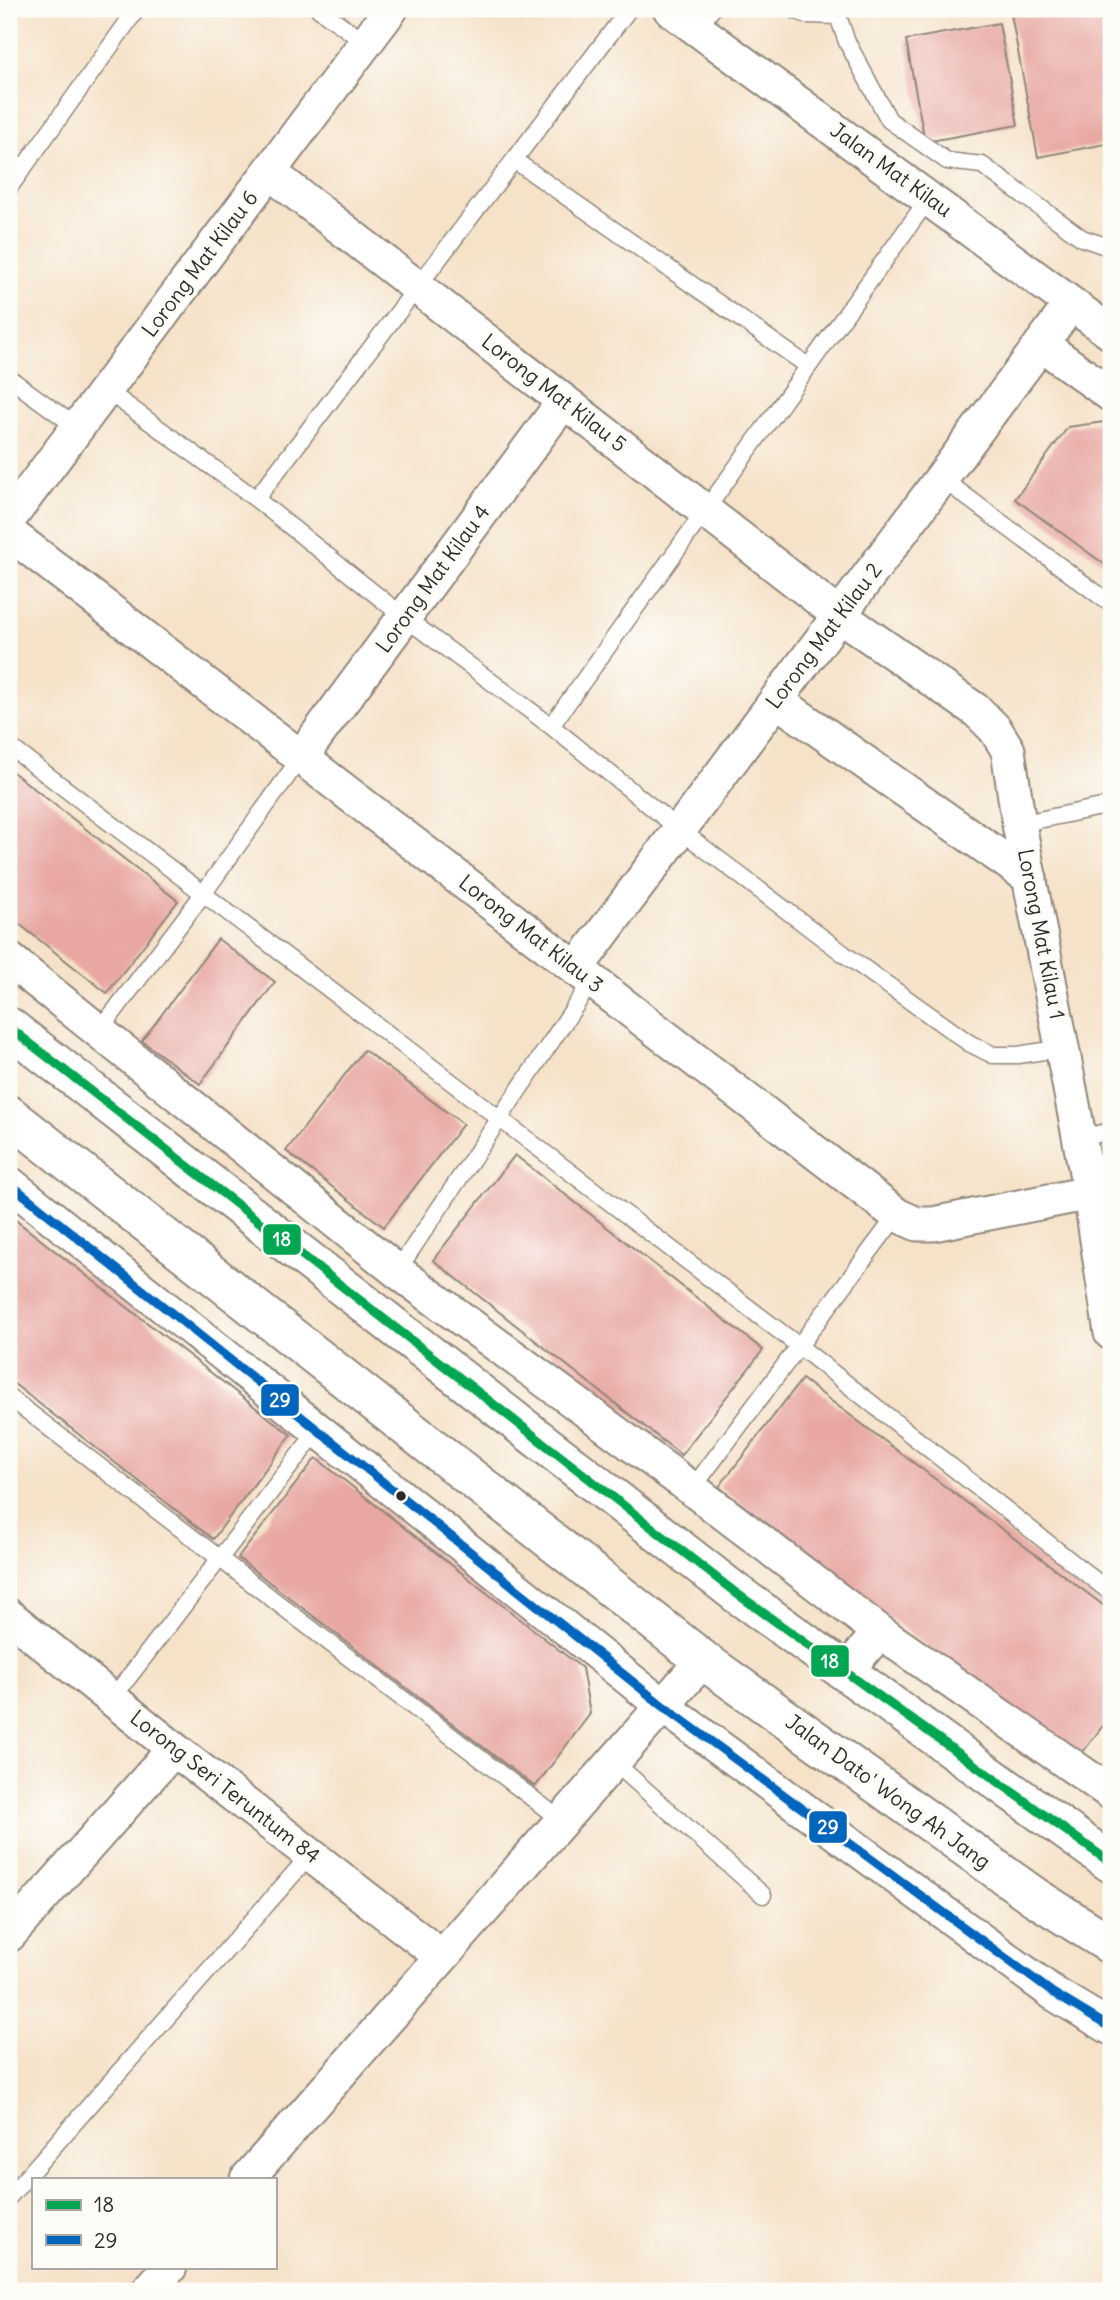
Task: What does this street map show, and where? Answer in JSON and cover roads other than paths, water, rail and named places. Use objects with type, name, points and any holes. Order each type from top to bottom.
[{"type":"main road","points":[[9,1027],[725,1584],[1111,1863]]},
{"type":"main road","name":"Jalan Dato' Wong Ah Jang","points":[[9,1115],[704,1660],[1035,1897],[1111,1945]]},
{"type":"street","name":"Lorong Mat Kilau 6","points":[[12,537],[78,428],[391,9]]},
{"type":"street","name":"Jalan Mat Kilau","points":[[670,9],[705,19],[929,198],[1111,333]]},
{"type":"street","name":"Lorong Mat Kilau 5","points":[[269,172],[839,615]]},
{"type":"street","name":"Lorong Mat Kilau 2","points":[[584,975],[680,830],[1071,304]]},
{"type":"street","points":[[1041,344],[1111,395]]},
{"type":"street","name":"Lorong Mat Kilau 4","points":[[301,757],[564,401]]},
{"type":"street","name":"Lorong Mat Kilau 3","points":[[12,537],[897,1216],[917,1224],[933,1224],[1090,1193]]},
{"type":"street","name":"Lorong Mat Kilau 1","points":[[839,615],[977,711],[995,729],[1008,750],[1019,824],[1063,1048],[1096,1135],[1090,1193],[1111,1333]]},
{"type":"street","points":[[776,700],[1030,878]]},
{"type":"street","points":[[9,959],[397,1271],[880,1632],[1111,1793]]},
{"type":"street","points":[[9,1183],[663,1706],[1053,1993],[1111,2028]]},
{"type":"street","points":[[374,1313],[397,1271]]},
{"type":"street","name":"Lorong Seri Teruntum 84","points":[[9,1616],[174,1749],[442,1957]]},
{"type":"street","points":[[845,1672],[880,1632]]},
{"type":"street","points":[[248,2178],[704,1660]]},
{"type":"street","points":[[9,1935],[174,1749]]},
{"type":"street","points":[[148,2291],[169,2268]]},
{"type":"lane","points":[[9,188],[137,9]]},
{"type":"lane","points":[[319,9],[366,43]]},
{"type":"lane","points":[[256,499],[629,9]]},
{"type":"lane","points":[[792,9],[807,15],[839,12],[847,42],[889,120],[947,161],[982,165],[1082,239],[1111,248]]},
{"type":"lane","points":[[514,160],[808,366]]},
{"type":"lane","points":[[551,726],[929,198]]},
{"type":"lane","points":[[9,378],[78,428]]},
{"type":"lane","points":[[106,390],[256,499],[404,617],[551,726],[680,830],[844,954],[969,1043],[993,1055],[1018,1055],[1063,1048]]},
{"type":"lane","points":[[941,478],[1111,604]]},
{"type":"lane","points":[[9,746],[799,1346],[1111,1593]]},
{"type":"lane","points":[[100,1030],[203,894],[301,757]]},
{"type":"lane","points":[[1019,824],[1111,805]]},
{"type":"lane","points":[[397,1271],[500,1119],[584,975]]},
{"type":"lane","points":[[692,1489],[897,1216]]},
{"type":"lane","points":[[9,1397],[562,1821]]},
{"type":"lane","points":[[112,1699],[318,1430]]},
{"type":"lane","points":[[614,1762],[763,1895]]},
{"type":"lane","points":[[9,2197],[311,1854]]}]
